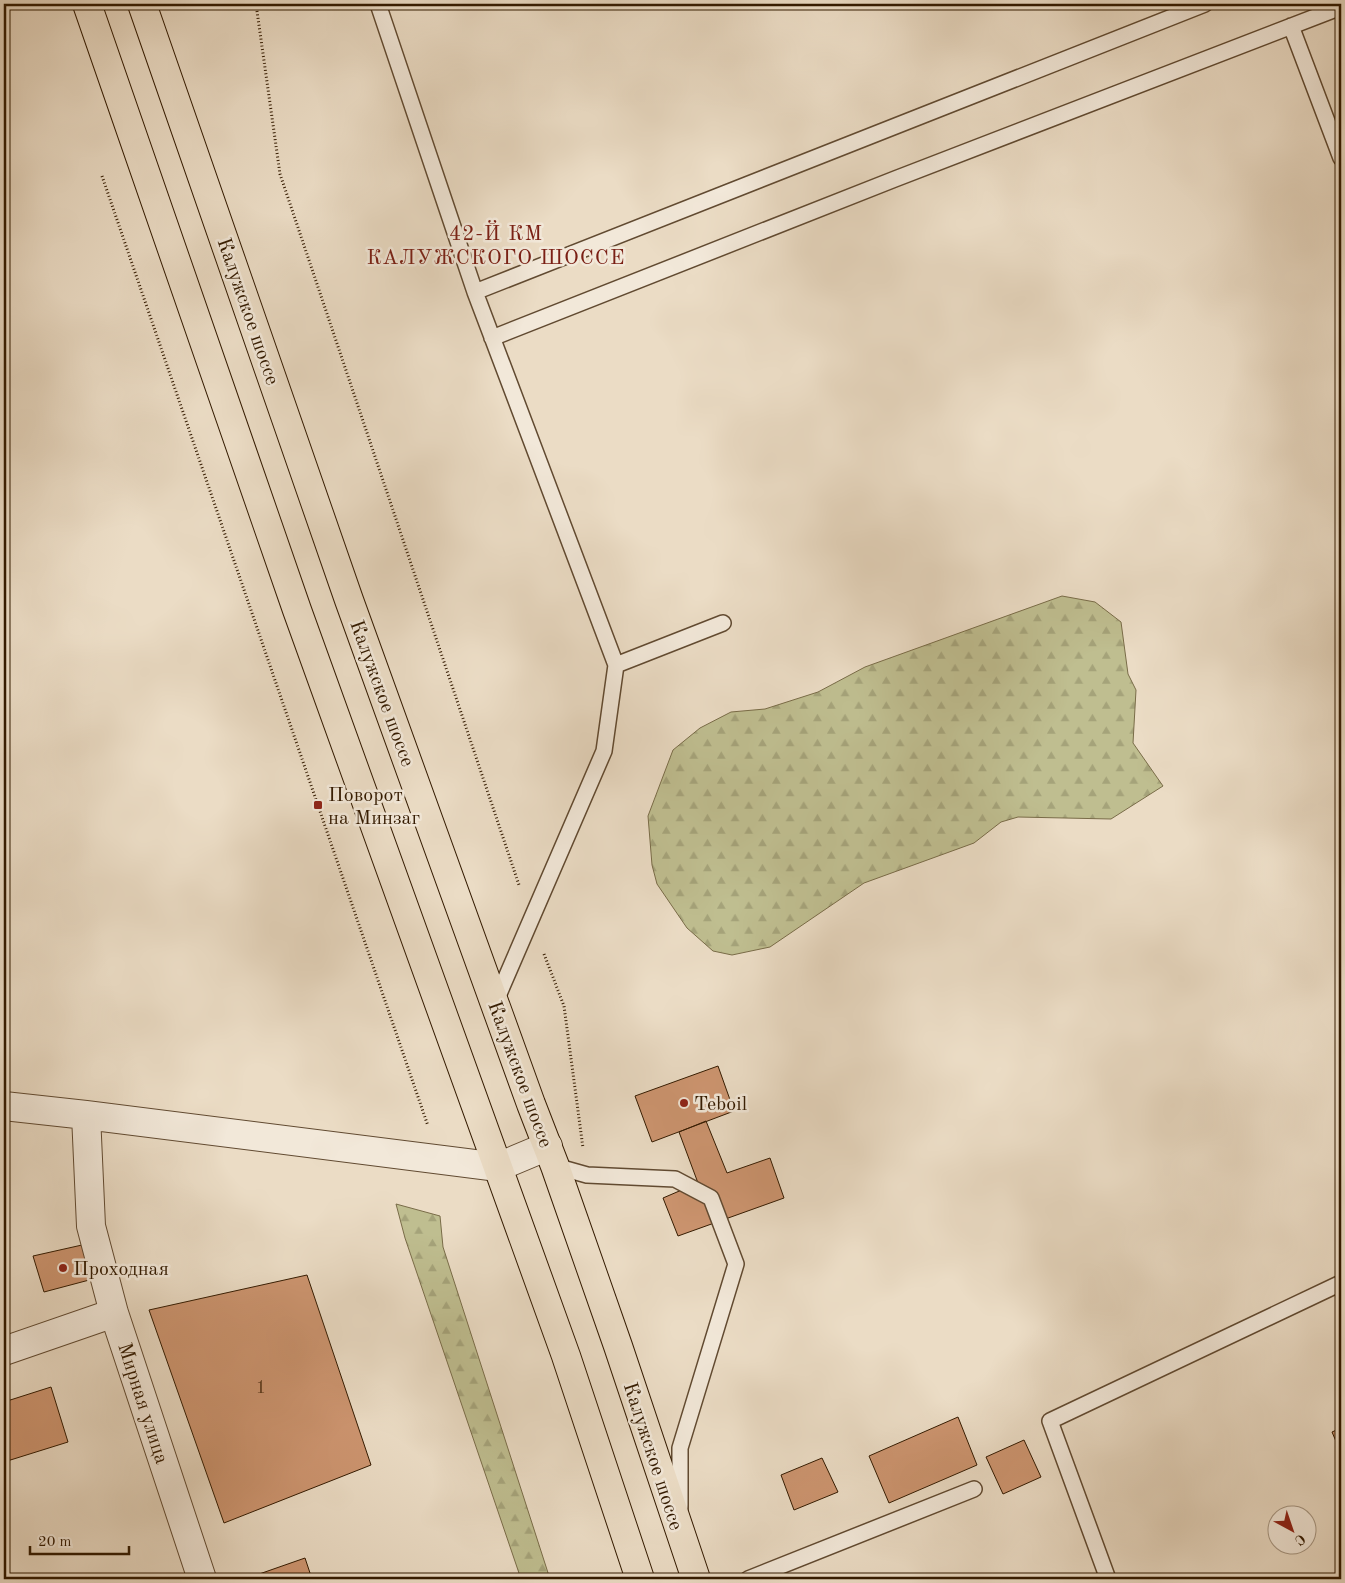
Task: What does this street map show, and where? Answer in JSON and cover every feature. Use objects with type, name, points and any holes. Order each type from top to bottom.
[{"type":"highway","points":[[87,4],[297,610],[566,1356],[640,1579]]},
{"type":"highway","name":"Калужское шоссе","points":[[142,4],[349,600],[531,1104],[552,1156],[696,1579]]},
{"type":"street","points":[[4,1106],[498,1167],[552,1156]]},
{"type":"street","name":"Мирная улица","points":[[86,1115],[90,1226],[114,1313],[202,1579]]},
{"type":"street","points":[[4,1351],[114,1313]]},
{"type":"lane","points":[[378,4],[475,292],[616,665],[604,751],[495,1003]]},
{"type":"lane","points":[[475,292],[1205,4]]},
{"type":"lane","points":[[492,338],[895,179],[1341,7]]},
{"type":"lane","points":[[1291,26],[1341,158]]},
{"type":"lane","points":[[616,665],[723,623]]},
{"type":"lane","points":[[552,1156],[587,1175],[675,1179],[712,1198],[736,1264],[680,1448],[680,1534]]},
{"type":"lane","points":[[1108,1579],[1050,1421],[1341,1283]]},
{"type":"lane","points":[[748,1579],[779,1573],[974,1488]]},
{"type":"path","points":[[256,4],[280,174],[531,920],[564,1006],[587,1175]]},
{"type":"path","points":[[102,176],[440,1160]]},
{"type":"green space","points":[[1062,596],[1095,602],[1121,622],[1128,674],[1136,690],[1133,743],[1163,786],[1111,819],[1018,817],[1001,822],[974,843],[864,883],[770,947],[732,955],[713,951],[687,928],[657,884],[652,865],[648,816],[673,750],[700,728],[731,712],[765,709],[818,692],[865,667]]},
{"type":"green space","points":[[396,1204],[440,1216],[443,1247],[550,1579],[521,1579],[405,1238]]},
{"type":"building","name":"Teboil","points":[[718,1066],[734,1111],[652,1142],[635,1096]]},
{"type":"building","points":[[706,1121],[727,1173],[770,1158],[784,1198],[678,1236],[663,1198],[698,1183],[679,1132]]},
{"type":"building","name":"Проходная","points":[[82,1245],[93,1279],[44,1292],[33,1256]]},
{"type":"building","points":[[307,1275],[371,1465],[224,1523],[149,1310]]},
{"type":"building","points":[[51,1387],[68,1442],[4,1462],[4,1402]]},
{"type":"building","points":[[958,1417],[977,1465],[889,1503],[869,1456]]},
{"type":"building","points":[[1341,1428],[1341,1453],[1332,1432]]},
{"type":"building","points":[[1024,1440],[1041,1477],[1003,1494],[986,1457]]},
{"type":"building","points":[[822,1458],[838,1492],[794,1510],[781,1475]]},
{"type":"building","points":[[305,1558],[312,1579],[245,1579]]},
{"type":"building","points":[[1024,1574],[1026,1579],[1009,1579]]},
{"type":"place","name":"Поворот на Минзаг","points":[[318,805]]},
{"type":"place","name":"Teboil","points":[[684,1103]]},
{"type":"place","name":"Проходная","points":[[63,1268]]},
{"type":"district","name":"42-Й КМ КАЛУЖСКОГО ШОССЕ","points":[[496,245]]}]
